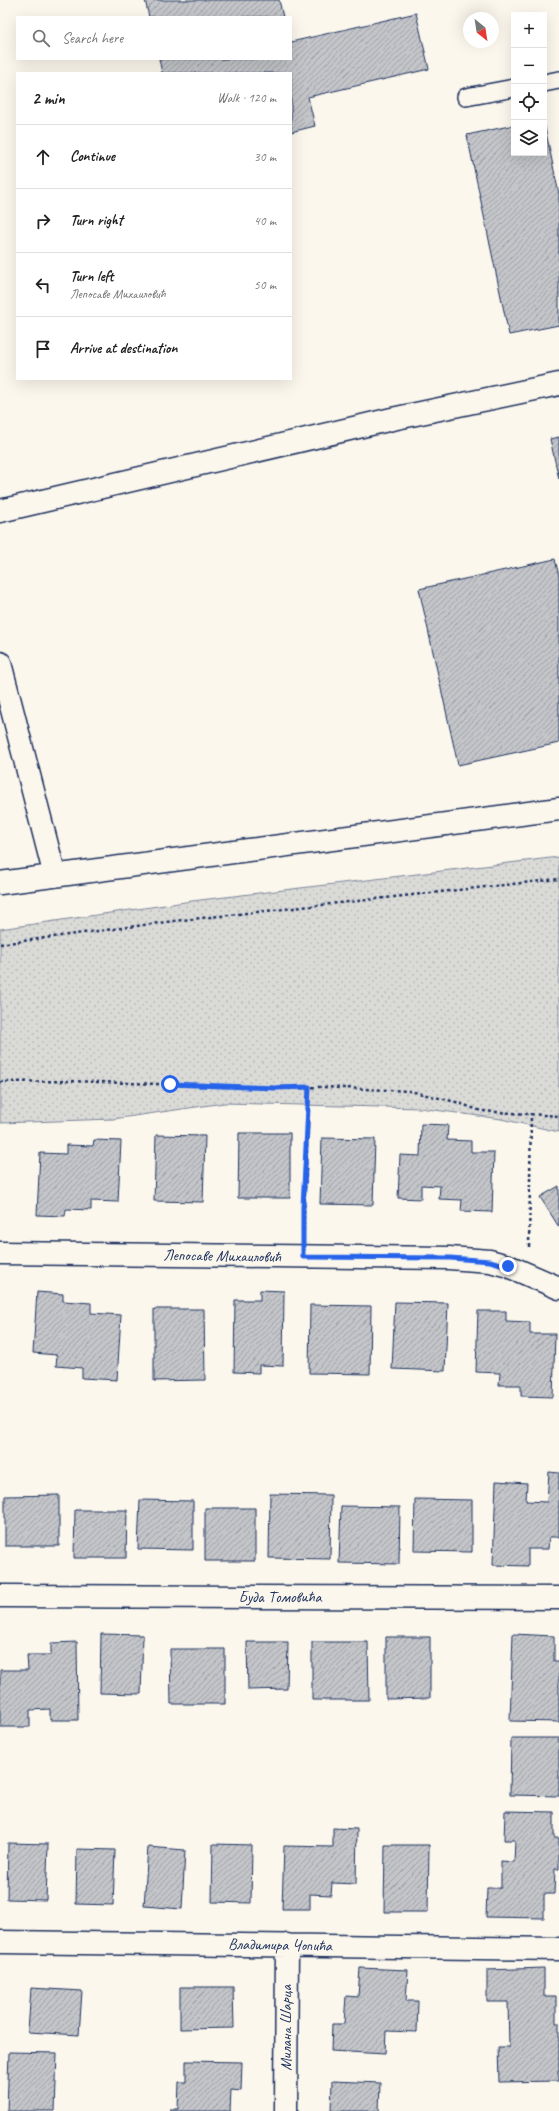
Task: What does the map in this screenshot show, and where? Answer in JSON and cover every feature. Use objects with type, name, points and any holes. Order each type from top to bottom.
[{"type":"street","points":[[0,511],[392,419],[559,384]]},
{"type":"street","points":[[0,663],[55,876]]},
{"type":"street","points":[[0,883],[559,809]]},
{"type":"street","name":"Лепосаве Михаиловић","points":[[0,1253],[450,1258],[490,1261],[523,1271],[559,1288]]},
{"type":"street","name":"Буда Томовића","points":[[0,1596],[559,1598]]},
{"type":"street","name":"Владимира Чопића","points":[[0,1942],[559,1949]]},
{"type":"street","name":"Милана Шарца","points":[[286,2111],[287,1945]]},
{"type":"lane","points":[[547,82],[559,80]]},
{"type":"lane","points":[[466,97],[511,89]]},
{"type":"path","points":[[0,944],[174,921],[559,879]]},
{"type":"path","points":[[0,1082],[69,1081],[410,1091],[456,1102],[481,1111],[531,1113],[559,1116]]},
{"type":"path","points":[[303,1257],[303,1207],[309,1087]]},
{"type":"path","points":[[528,1253],[531,1113]]},
{"type":"shaded area","points":[[559,857],[559,1132],[501,1119],[420,1108],[224,1103],[113,1119],[0,1123],[0,929],[192,901]]},
{"type":"building","points":[[145,0],[279,0],[283,16],[149,16]]},
{"type":"building","points":[[416,13],[429,69],[308,97],[315,126],[292,132],[292,72],[162,72],[159,60],[292,60],[292,42]]},
{"type":"building","points":[[511,126],[511,156],[547,156],[547,137],[559,194],[559,325],[509,335],[467,135]]},
{"type":"building","points":[[559,437],[559,479],[550,439]]},
{"type":"building","points":[[555,559],[559,576],[559,743],[458,765],[419,589]]},
{"type":"building","points":[[421,1124],[448,1125],[447,1140],[471,1141],[471,1152],[494,1152],[492,1212],[461,1211],[462,1200],[439,1199],[440,1186],[421,1185],[421,1199],[398,1198],[400,1155],[420,1156]]},
{"type":"building","points":[[239,1133],[290,1133],[290,1198],[238,1198]]},
{"type":"building","points":[[156,1135],[205,1136],[203,1202],[154,1201]]},
{"type":"building","points":[[322,1138],[375,1139],[373,1205],[320,1204]]},
{"type":"building","points":[[94,1140],[121,1141],[118,1202],[91,1201],[91,1210],[66,1209],[65,1216],[37,1215],[40,1153],[66,1154],[66,1145],[93,1146]]},
{"type":"building","points":[[559,1186],[559,1227],[540,1197]]},
{"type":"building","points":[[260,1290],[284,1291],[283,1366],[259,1365],[259,1373],[234,1372],[235,1300],[260,1300]]},
{"type":"building","points":[[37,1292],[63,1294],[63,1301],[91,1303],[91,1313],[121,1315],[117,1380],[82,1378],[82,1368],[56,1366],[57,1355],[33,1353]]},
{"type":"building","points":[[395,1302],[448,1303],[445,1371],[392,1369]]},
{"type":"building","points":[[310,1305],[371,1306],[370,1374],[309,1373]]},
{"type":"building","points":[[154,1309],[204,1309],[205,1380],[154,1381]]},
{"type":"building","points":[[478,1311],[506,1311],[506,1321],[530,1322],[530,1334],[555,1334],[553,1397],[521,1396],[521,1385],[499,1385],[500,1373],[476,1372]]},
{"type":"building","points":[[549,1472],[559,1473],[559,1537],[549,1537],[548,1549],[528,1549],[528,1566],[493,1565],[496,1481],[527,1483],[526,1501],[547,1502]]},
{"type":"building","points":[[270,1494],[331,1495],[330,1559],[269,1558]]},
{"type":"building","points":[[59,1495],[59,1546],[5,1546],[5,1496]]},
{"type":"building","points":[[415,1499],[472,1500],[472,1552],[414,1551]]},
{"type":"building","points":[[140,1500],[193,1501],[193,1550],[138,1549]]},
{"type":"building","points":[[341,1506],[400,1507],[399,1564],[339,1563]]},
{"type":"building","points":[[205,1508],[255,1508],[255,1561],[205,1561]]},
{"type":"building","points":[[75,1510],[127,1510],[126,1558],[74,1558]]},
{"type":"building","points":[[101,1634],[143,1635],[141,1694],[100,1693]]},
{"type":"building","points":[[513,1634],[554,1636],[554,1661],[559,1661],[559,1722],[510,1721]]},
{"type":"building","points":[[386,1637],[430,1637],[430,1698],[386,1699]]},
{"type":"building","points":[[77,1642],[78,1720],[50,1720],[50,1709],[30,1710],[30,1727],[0,1727],[0,1670],[28,1670],[27,1655],[51,1655],[51,1643]]},
{"type":"building","points":[[247,1642],[288,1642],[287,1689],[248,1690]]},
{"type":"building","points":[[312,1642],[368,1642],[369,1700],[312,1700]]},
{"type":"building","points":[[170,1649],[225,1649],[225,1704],[171,1704]]},
{"type":"building","points":[[511,1738],[559,1738],[559,1796],[510,1795]]},
{"type":"building","points":[[505,1811],[554,1812],[554,1838],[559,1838],[559,1869],[555,1869],[554,1894],[544,1894],[544,1918],[486,1917],[487,1888],[501,1888],[501,1861],[514,1862],[515,1840],[504,1840]]},
{"type":"building","points":[[333,1828],[357,1829],[356,1884],[332,1883],[331,1895],[310,1894],[310,1909],[282,1909],[284,1846],[333,1847]]},
{"type":"building","points":[[8,1843],[48,1844],[46,1900],[7,1899]]},
{"type":"building","points":[[213,1844],[252,1845],[251,1903],[212,1902]]},
{"type":"building","points":[[385,1845],[429,1845],[428,1912],[384,1912]]},
{"type":"building","points":[[148,1847],[185,1850],[182,1909],[144,1906]]},
{"type":"building","points":[[77,1849],[115,1850],[113,1905],[76,1904]]},
{"type":"building","points":[[360,1968],[408,1970],[406,2001],[418,2001],[417,2032],[386,2031],[385,2054],[331,2051],[332,2024],[344,2024],[346,1996],[358,1997]]},
{"type":"building","points":[[544,1968],[544,1996],[556,1996],[556,2023],[559,2023],[559,2081],[499,2082],[498,2047],[509,2047],[508,2002],[487,2002],[487,1970]]},
{"type":"building","points":[[180,1987],[233,1987],[234,2028],[180,2029]]},
{"type":"building","points":[[31,1988],[82,1991],[79,2035],[28,2032]]},
{"type":"building","points":[[9,2052],[57,2053],[55,2111],[7,2111]]},
{"type":"building","points":[[186,2061],[242,2062],[241,2091],[231,2090],[230,2111],[170,2111],[170,2109],[178,2109],[179,2082],[186,2082]]},
{"type":"building","points":[[332,2081],[380,2083],[379,2111],[331,2111]]},
{"type":"route","points":[[170,1084],[276,1088],[309,1087],[303,1207],[303,1257],[450,1258],[490,1261],[508,1266]]}]
